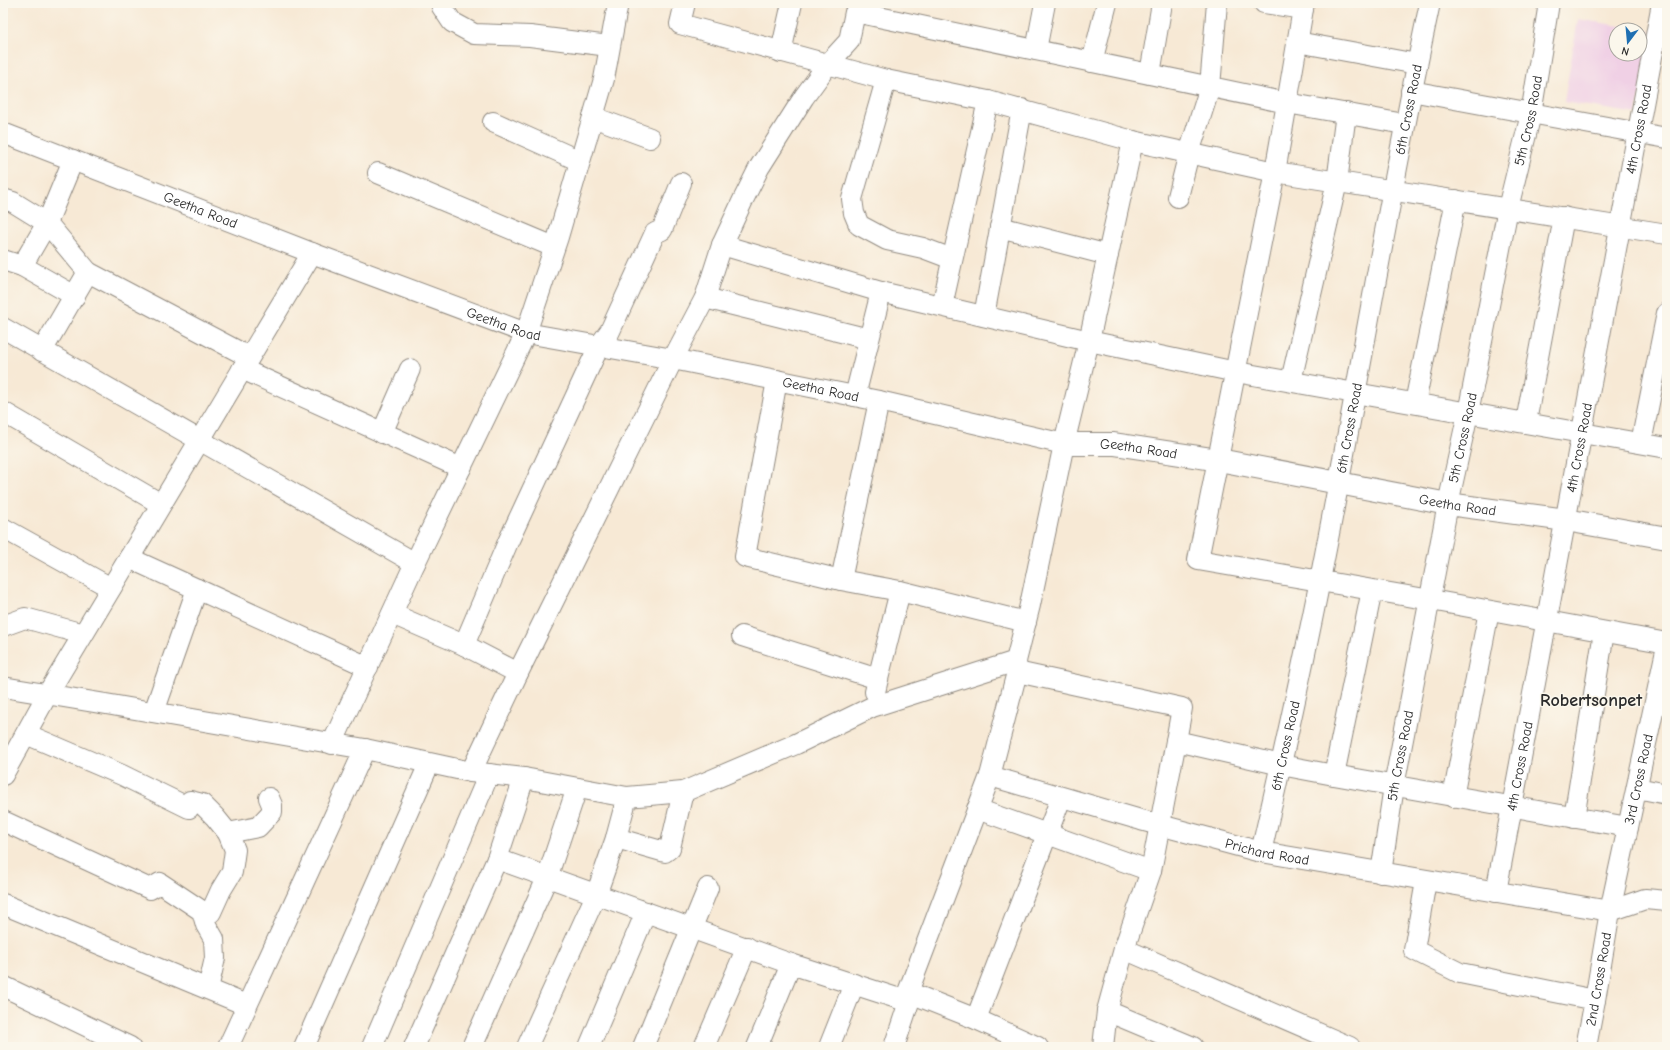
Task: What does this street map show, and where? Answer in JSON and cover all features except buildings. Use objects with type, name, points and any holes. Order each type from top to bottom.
[{"type":"main road","name":"Geetha Road","points":[[1064,444],[1114,444],[1219,460],[1448,504],[1566,520],[1667,538]]},
{"type":"street","points":[[441,3],[452,22],[474,34],[530,36],[609,46]]},
{"type":"street","points":[[332,744],[415,563],[526,333],[558,237],[604,79],[618,3]]},
{"type":"street","points":[[685,3],[680,24],[886,80],[1022,109],[1133,141],[1275,172],[1667,234]]},
{"type":"street","points":[[781,52],[792,3]]},
{"type":"street","points":[[1036,50],[1045,3]]},
{"type":"street","points":[[1092,62],[1107,3]]},
{"type":"street","points":[[1150,74],[1162,3]]},
{"type":"street","points":[[1178,197],[1189,153],[1210,87],[1217,3]]},
{"type":"street","points":[[1264,3],[1303,6],[1275,172],[1198,560],[1431,600],[1667,645]]},
{"type":"street","name":"6th Cross Road","points":[[1261,852],[1320,581],[1404,124],[1430,3]]},
{"type":"street","name":"5th Cross Road","points":[[1380,873],[1394,786],[1431,600],[1448,504],[1468,413],[1508,208],[1531,114],[1549,3]]},
{"type":"street","name":"4th Cross Road","points":[[1496,892],[1662,3]]},
{"type":"street","points":[[372,1047],[518,673],[673,359],[705,298],[722,245],[759,168],[804,97],[828,64],[849,41],[855,12],[1287,103],[1404,124]]},
{"type":"street","points":[[1297,42],[1417,64]]},
{"type":"street","points":[[886,80],[852,198],[854,213],[859,225],[887,240],[923,248],[952,259]]},
{"type":"street","points":[[1411,91],[1667,138]]},
{"type":"street","points":[[942,306],[988,101]]},
{"type":"street","points":[[984,316],[1022,109]]},
{"type":"street","points":[[1292,381],[1337,182],[1346,113]]},
{"type":"street","points":[[593,116],[650,138]]},
{"type":"street","points":[[493,122],[580,161]]},
{"type":"street","name":"Geetha Road","points":[[3,133],[312,253],[526,333],[673,359],[855,396],[1064,444]]},
{"type":"street","points":[[894,1047],[908,997],[990,776],[1017,667],[1064,444],[1089,341],[1133,141]]},
{"type":"street","points":[[22,266],[47,223],[73,160]]},
{"type":"street","points":[[378,173],[554,247]]},
{"type":"street","points":[[464,645],[508,542],[599,346],[610,331],[655,233],[662,230],[681,183]]},
{"type":"street","points":[[3,199],[13,202],[47,223],[88,272],[245,363],[382,433],[461,468]]},
{"type":"street","points":[[1415,403],[1456,200]]},
{"type":"street","points":[[1526,422],[1564,217]]},
{"type":"street","points":[[1000,227],[1108,255]]},
{"type":"street","points":[[722,245],[881,292],[1089,341],[1236,372],[1667,448]]},
{"type":"street","points":[[3,775],[47,695],[130,558],[198,440],[312,253]]},
{"type":"street","points":[[3,260],[22,266],[75,296]]},
{"type":"street","points":[[42,351],[88,272]]},
{"type":"street","points":[[855,396],[881,292]]},
{"type":"street","points":[[705,298],[869,339]]},
{"type":"street","points":[[1641,443],[1667,313]]},
{"type":"street","points":[[3,328],[415,563]]},
{"type":"street","points":[[382,433],[410,369]]},
{"type":"street","points":[[777,380],[745,557],[841,580],[900,591],[1026,622]]},
{"type":"street","points":[[841,580],[879,401]]},
{"type":"street","points":[[3,412],[161,504]]},
{"type":"street","points":[[3,528],[111,588]]},
{"type":"street","points":[[130,558],[368,667]]},
{"type":"street","points":[[154,712],[197,589]]},
{"type":"street","points":[[1334,775],[1372,590]]},
{"type":"street","points":[[872,707],[900,591]]},
{"type":"street","points":[[1453,796],[1490,611]]},
{"type":"street","points":[[392,614],[464,645],[518,673]]},
{"type":"street","points":[[3,626],[25,618],[84,634]]},
{"type":"street","points":[[1574,818],[1604,632]]},
{"type":"street","points":[[742,636],[878,679]]},
{"type":"street","name":"3rd Cross Road","points":[[1610,912],[1667,645]]},
{"type":"street","points":[[3,687],[365,749],[429,764],[480,773],[524,778],[628,797],[683,792],[796,744],[872,707],[1017,667],[1182,708],[1151,871],[1124,949],[1107,1011],[1103,1047]]},
{"type":"street","points":[[3,821],[150,889],[160,883],[202,911],[211,912],[220,890],[232,872],[235,850],[228,833],[202,804],[190,801],[189,808],[122,775],[26,734]]},
{"type":"street","points":[[1176,741],[1281,765],[1628,827]]},
{"type":"street","points":[[228,1047],[365,749]]},
{"type":"street","points":[[304,1047],[429,764]]},
{"type":"street","name":"Prichard Road","points":[[990,776],[1160,826],[1261,852],[1610,912]]},
{"type":"street","points":[[414,1047],[497,859],[524,778]]},
{"type":"street","points":[[472,1047],[547,878],[577,788]]},
{"type":"street","points":[[1636,788],[1667,794]]},
{"type":"street","points":[[616,838],[665,852],[670,848],[683,792]]},
{"type":"street","points":[[527,1047],[596,895],[616,838],[628,797]]},
{"type":"street","points":[[228,833],[258,827],[272,812],[272,805],[268,798]]},
{"type":"street","points":[[976,1019],[1061,798]]},
{"type":"street","points":[[977,809],[1151,871]]},
{"type":"street","points":[[497,859],[547,878],[747,947],[791,964],[854,984],[908,997],[976,1019],[1038,1047]]},
{"type":"street","points":[[1426,881],[1414,950],[1460,973],[1595,1000]]},
{"type":"street","points":[[643,1047],[693,928],[708,888]]},
{"type":"street","points":[[1610,912],[1645,899],[1667,901]]},
{"type":"street","points":[[3,904],[246,1005]]},
{"type":"street","points":[[202,911],[206,924],[214,939],[215,958],[208,989]]},
{"type":"street","points":[[589,1047],[646,912]]},
{"type":"street","name":"2nd Cross Road","points":[[1586,1047],[1610,912]]},
{"type":"street","points":[[704,1047],[747,947]]},
{"type":"street","points":[[1124,949],[1350,1047]]},
{"type":"street","points":[[757,1047],[791,964]]},
{"type":"street","points":[[829,1047],[854,984]]},
{"type":"street","points":[[3,986],[130,1047]]},
{"type":"street","points":[[1107,1011],[1193,1047]]},
{"type":"shaded area","points":[[1578,19],[1608,24],[1608,62],[1645,62],[1637,114],[1564,102]]},
{"type":"shaded area","points":[[1648,31],[1650,31],[1648,44]]},
{"type":"district","name":"Robertsonpet","points":[[1591,700]]}]
